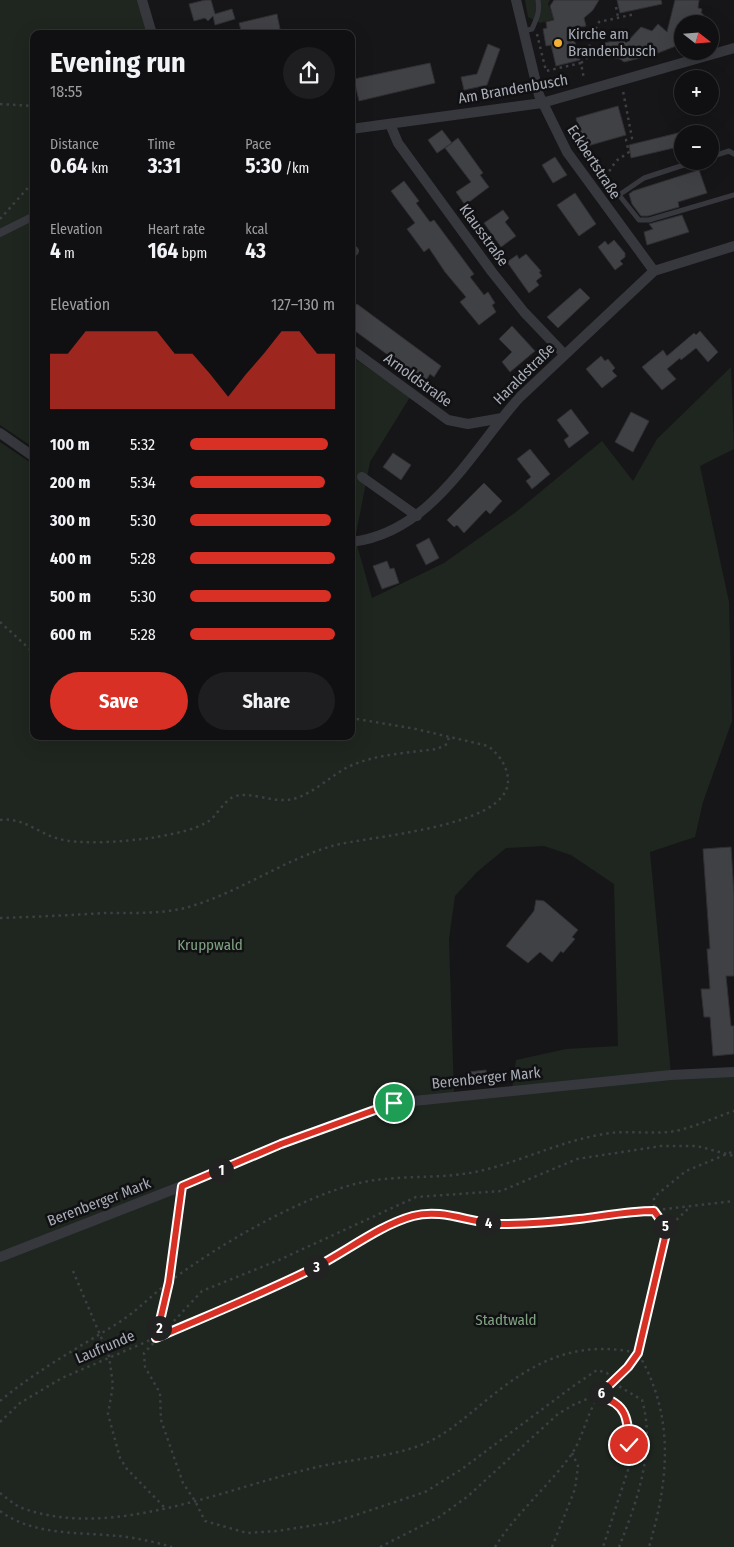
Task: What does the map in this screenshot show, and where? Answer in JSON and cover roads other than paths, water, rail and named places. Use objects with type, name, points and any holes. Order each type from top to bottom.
[{"type":"street","points":[[142,0],[151,30]]},
{"type":"street","name":"Eckbertstraße","points":[[516,0],[528,30],[542,102],[566,152],[654,271]]},
{"type":"street","name":"Am Brandenbusch","points":[[355,128],[542,102],[734,48]]},
{"type":"street","name":"Klausstraße","points":[[390,124],[398,143],[492,272],[524,312],[565,355]]},
{"type":"street","points":[[0,234],[30,218]]},
{"type":"street","name":"Haraldstraße","points":[[355,541],[386,533],[417,516],[472,458],[520,397],[654,271],[734,246]]},
{"type":"street","name":"Arnoldstraße","points":[[355,352],[448,420],[468,424],[502,418]]},
{"type":"street","points":[[0,433],[30,455]]},
{"type":"street","points":[[362,477],[417,516]]},
{"type":"street","name":"Berenberger Mark","points":[[0,1257],[182,1186],[281,1144],[394,1103],[671,1075],[734,1072]]},
{"type":"lane","points":[[528,30],[540,10],[538,0]]},
{"type":"lane","points":[[719,154],[729,151],[734,154]]},
{"type":"lane","points":[[674,168],[644,178],[619,195],[639,220],[649,220],[734,195]]},
{"type":"place","name":"Kirche am Brandenbusch","points":[[558,43]]},
{"type":"park label","name":"Kruppwald","points":[[210,945]]},
{"type":"park label","name":"Stadtwald","points":[[506,1320]]}]
